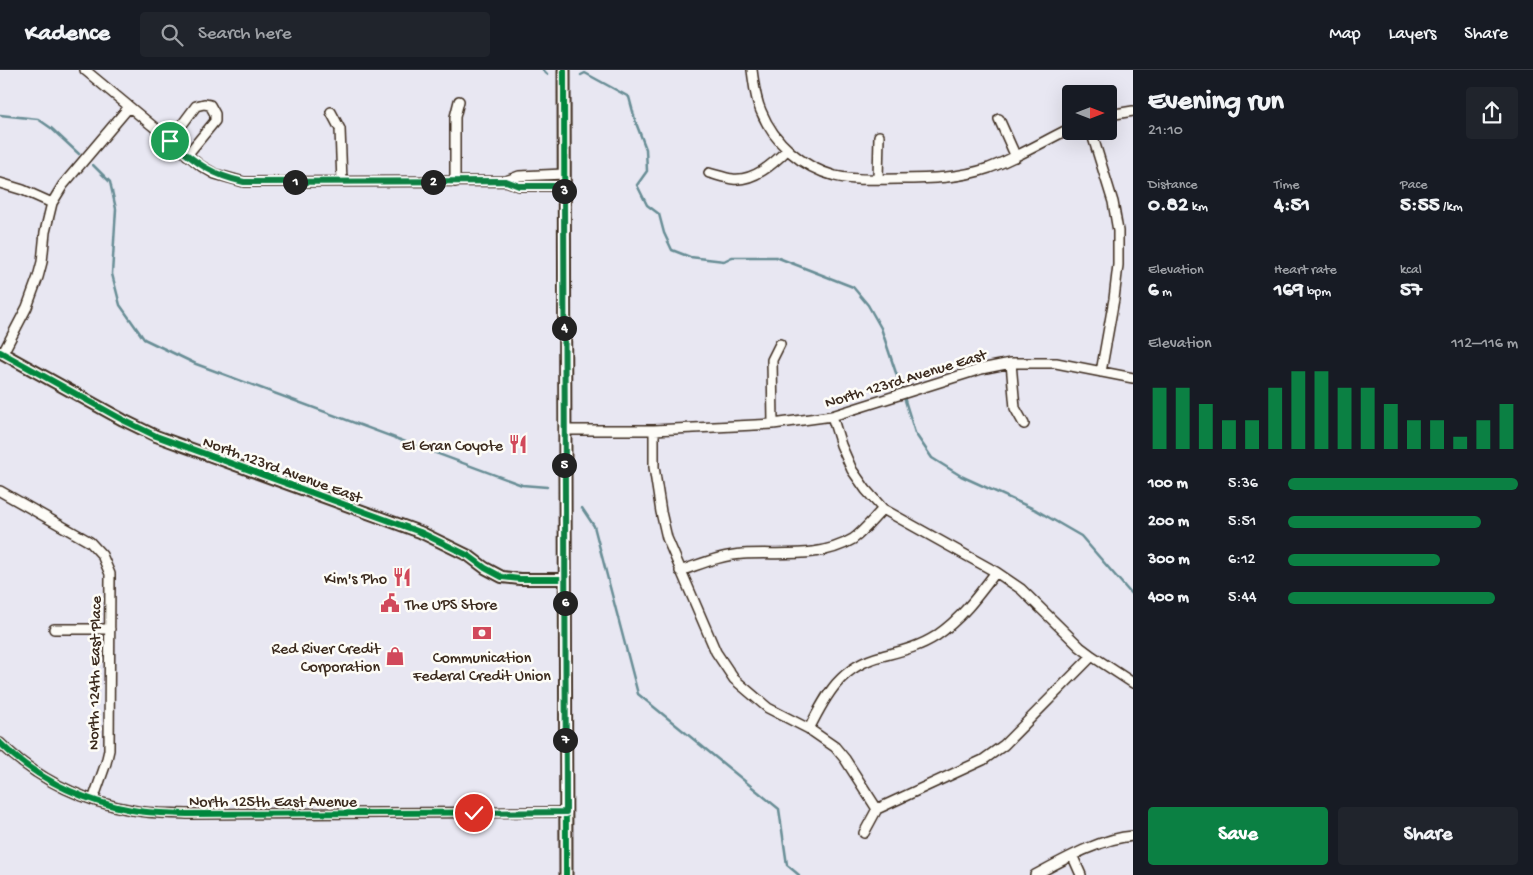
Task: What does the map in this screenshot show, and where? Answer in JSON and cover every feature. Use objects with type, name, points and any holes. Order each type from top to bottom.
[{"type":"main road","points":[[564,70],[566,875]]},
{"type":"street","points":[[85,70],[187,155],[215,174],[244,182],[506,181],[519,176],[564,180]]},
{"type":"street","points":[[752,70],[760,109],[774,135],[787,150],[819,170],[836,176],[854,179],[928,179],[948,177],[988,168],[1016,157],[1062,133]]},
{"type":"street","points":[[455,182],[455,117],[459,101]]},
{"type":"street","points":[[170,141],[196,106],[210,105],[215,114],[215,121],[187,155]]},
{"type":"street","points":[[1,352],[27,307],[38,277],[42,262],[47,219],[52,203],[63,185],[129,107]]},
{"type":"street","points":[[1118,114],[1133,111]]},
{"type":"street","points":[[331,112],[340,129],[342,182]]},
{"type":"street","points":[[1000,119],[1016,157]]},
{"type":"street","points":[[878,179],[879,136]]},
{"type":"street","points":[[1094,140],[1113,202],[1118,231],[1118,265],[1114,299],[1101,372]]},
{"type":"street","points":[[710,173],[734,179],[744,178],[767,168],[787,150]]},
{"type":"street","points":[[0,183],[23,190],[52,203]]},
{"type":"street","points":[[773,424],[772,360],[780,344]]},
{"type":"street","name":"North 123rd Avenue East","points":[[1,352],[122,420],[156,436],[420,532],[469,556],[485,568],[502,577],[565,579]]},
{"type":"street","points":[[1011,363],[1015,408],[1024,424]]},
{"type":"street","name":"North 123rd Avenue East","points":[[564,430],[654,430],[773,424],[832,416],[980,369],[1011,363],[1056,363],[1133,378]]},
{"type":"street","points":[[832,416],[841,445],[852,470],[883,509],[996,572],[1021,589],[1092,656],[1133,683]]},
{"type":"street","points":[[654,430],[654,467],[667,538],[708,638],[734,679],[768,708],[825,739],[845,759],[877,809]]},
{"type":"street","name":"North 124th East Place","points":[[0,491],[90,542],[102,555],[110,574],[109,750],[93,800]]},
{"type":"street","points":[[680,571],[723,557],[742,554],[803,553],[827,550],[853,538],[864,530],[883,509]]},
{"type":"street","points":[[809,729],[822,701],[835,683],[851,669],[880,656],[916,646],[935,637],[968,608],[996,572]]},
{"type":"street","points":[[54,629],[110,629]]},
{"type":"street","points":[[864,833],[877,809],[983,760],[995,752],[1016,734],[1092,656]]},
{"type":"street","name":"North 125th East Avenue","points":[[0,743],[40,776],[93,800],[134,811],[160,813],[566,812]]},
{"type":"street","points":[[1035,875],[1107,842],[1120,837],[1133,836]]},
{"type":"street","points":[[1073,856],[1081,875]]},
{"type":"waterway","points":[[543,70],[547,74]]},
{"type":"waterway","points":[[581,75],[585,73],[629,97],[646,149],[647,171],[637,185],[647,205],[659,214],[664,233],[672,250],[690,257],[724,261],[732,257],[776,257],[853,287],[868,305],[881,328],[902,391]]},
{"type":"waterway","points":[[0,115],[38,119],[51,128],[79,154]]},
{"type":"waterway","points":[[93,165],[110,182],[116,209],[112,274],[120,305],[144,339],[196,364],[522,485],[547,487]]},
{"type":"waterway","points":[[904,397],[915,433],[932,458],[961,476],[1036,510],[1081,536],[1133,596]]},
{"type":"waterway","points":[[582,508],[594,526],[638,694],[779,809],[787,865],[799,875]]},
{"type":"cycle path","points":[[564,70],[566,875]]},
{"type":"cycle path","points":[[0,352],[123,420],[156,436],[420,532],[469,556],[485,568],[502,577],[565,579]]},
{"type":"cycle path","points":[[0,743],[29,767],[61,786],[95,801],[146,812],[190,814],[565,812]]},
{"type":"place","name":"El Gran Coyote","points":[[518,444]]},
{"type":"place","name":"Kim's Pho","points":[[402,577]]},
{"type":"place","name":"The UPS Store","points":[[390,603]]},
{"type":"place","name":"Communication Federal Credit Union","points":[[482,633]]},
{"type":"place","name":"Red River Credit Corporation","points":[[395,656]]},
{"type":"route","points":[[170,141],[201,166],[215,174],[244,182],[506,181],[519,186],[564,186],[566,812],[474,813]]}]
